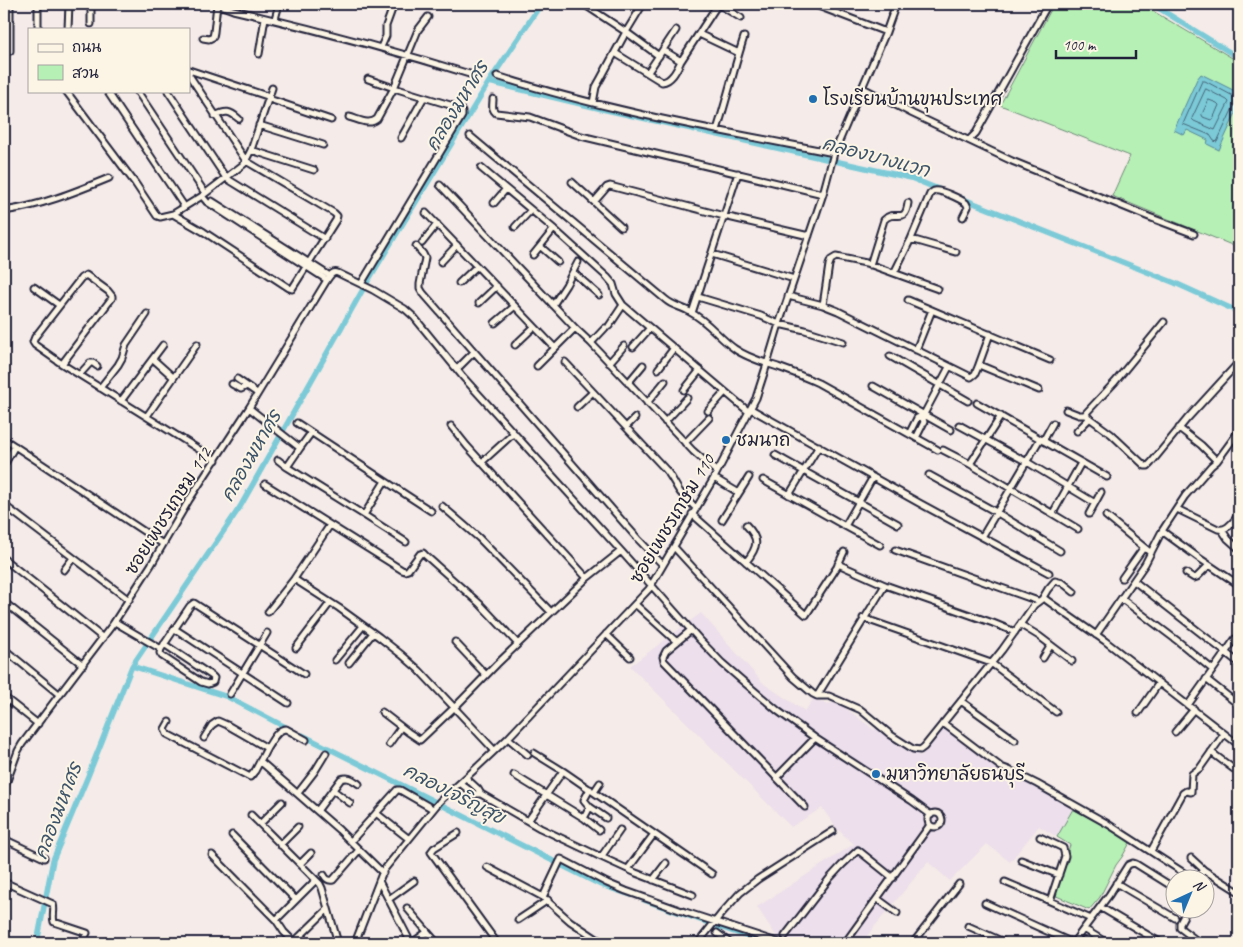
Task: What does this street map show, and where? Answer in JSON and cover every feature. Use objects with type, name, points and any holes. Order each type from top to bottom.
[{"type":"street","points":[[10,4],[10,51]]},
{"type":"street","points":[[38,4],[38,28]]},
{"type":"street","points":[[68,28],[69,4]]},
{"type":"street","points":[[91,4],[91,24]]},
{"type":"street","points":[[203,38],[209,39],[213,37],[216,4],[381,47],[476,76]]},
{"type":"street","points":[[240,11],[242,4]]},
{"type":"street","points":[[275,19],[279,4]]},
{"type":"street","points":[[381,47],[386,36],[386,26],[394,4]]},
{"type":"street","points":[[593,103],[596,87],[643,4]]},
{"type":"street","points":[[615,53],[648,72],[659,81],[666,82],[682,62],[718,4],[741,18]]},
{"type":"street","points":[[814,4],[886,32]]},
{"type":"street","name":"ซอยเพชรเกษม 110","points":[[355,943],[383,871],[440,801],[508,738],[652,585],[714,478],[750,410],[823,194],[834,155],[896,4]]},
{"type":"street","points":[[969,140],[976,133],[1048,4]]},
{"type":"street","points":[[585,5],[658,56]]},
{"type":"street","points":[[350,117],[370,123],[377,119],[394,88],[418,30],[428,17]]},
{"type":"street","points":[[259,54],[265,18]]},
{"type":"street","points":[[648,72],[676,30]]},
{"type":"street","points":[[699,34],[739,53]]},
{"type":"street","points":[[717,130],[744,37]]},
{"type":"street","points":[[663,50],[682,62]]},
{"type":"street","points":[[190,70],[331,120]]},
{"type":"street","points":[[497,76],[593,103],[834,155]]},
{"type":"street","points":[[173,214],[292,289],[337,216],[246,161],[190,77]]},
{"type":"street","points":[[363,285],[462,116],[460,108],[368,78]]},
{"type":"street","points":[[67,92],[158,216],[164,217],[173,214],[204,196],[241,167],[251,150],[272,88]]},
{"type":"street","points":[[863,88],[1012,161],[1194,234]]},
{"type":"street","points":[[108,92],[184,206]]},
{"type":"street","points":[[139,92],[204,196],[328,278],[335,272],[373,290],[409,313],[691,630],[728,668],[778,711],[815,738],[931,815],[938,814],[942,820],[940,825],[935,827],[930,825]]},
{"type":"street","points":[[169,92],[226,178],[324,239]]},
{"type":"street","points":[[401,138],[424,97]]},
{"type":"street","points":[[493,100],[492,108],[496,113],[530,117],[581,136],[823,194]]},
{"type":"street","points":[[215,116],[226,112],[234,114],[239,119]]},
{"type":"street","points":[[259,125],[323,145]]},
{"type":"street","points":[[470,136],[666,300],[692,313],[737,350],[767,364],[818,383],[916,438],[970,464],[1078,529]]},
{"type":"street","points":[[251,150],[314,170]]},
{"type":"street","points":[[481,168],[554,229],[607,277],[613,284],[622,305],[725,392],[750,410],[1049,573]]},
{"type":"street","points":[[692,313],[738,173]]},
{"type":"street","points":[[4,211],[17,210],[50,200],[109,178]]},
{"type":"street","points":[[572,182],[621,227]]},
{"type":"street","points":[[440,186],[685,443],[717,472]]},
{"type":"street","points":[[594,202],[610,186],[809,236]]},
{"type":"street","points":[[494,203],[506,189]]},
{"type":"street","points":[[894,273],[932,192],[942,192],[966,203],[968,207],[963,217]]},
{"type":"street","points":[[870,264],[884,220],[888,216],[902,216],[905,214],[908,202]]},
{"type":"street","points":[[515,227],[531,210]]},
{"type":"street","points":[[426,213],[555,348]]},
{"type":"street","points":[[422,243],[437,224]]},
{"type":"street","points":[[533,255],[554,229]]},
{"type":"street","points":[[911,240],[956,252]]},
{"type":"street","points":[[441,262],[457,245]]},
{"type":"street","points":[[416,246],[425,258],[420,284],[423,293],[638,539],[663,565]]},
{"type":"street","points":[[541,247],[558,262]]},
{"type":"street","points":[[712,254],[794,279]]},
{"type":"street","points":[[823,305],[829,265],[832,259],[836,257],[870,264],[938,289]]},
{"type":"street","points":[[553,305],[578,262]]},
{"type":"street","points":[[460,283],[477,266]]},
{"type":"street","points":[[573,272],[599,295]]},
{"type":"street","points":[[62,364],[112,296],[86,275],[81,278],[35,336],[33,342],[35,345],[62,364],[216,460]]},
{"type":"street","name":"ซอยเพชรเกษม 112","points":[[4,789],[18,751],[115,622],[328,278]]},
{"type":"street","points":[[34,286],[59,305]]},
{"type":"street","points":[[479,303],[496,286]]},
{"type":"street","points":[[788,296],[823,305],[858,320],[971,377],[975,374],[979,365],[990,334]]},
{"type":"street","points":[[698,297],[761,316],[779,324],[843,342]]},
{"type":"street","points":[[908,300],[1050,360]]},
{"type":"street","points":[[591,343],[607,327],[622,305]]},
{"type":"street","points":[[495,323],[515,306]]},
{"type":"street","points":[[916,350],[932,310]]},
{"type":"street","points":[[100,388],[118,365],[126,345],[146,314]]},
{"type":"street","points":[[1078,431],[1088,417],[1086,414],[1089,410],[1115,382],[1164,322]]},
{"type":"street","points":[[515,345],[534,326]]},
{"type":"street","points":[[537,366],[575,328]]},
{"type":"street","points":[[633,347],[650,328]]},
{"type":"street","points":[[147,416],[197,344]]},
{"type":"street","points":[[121,401],[163,345]]},
{"type":"street","points":[[609,363],[624,346]]},
{"type":"street","points":[[658,369],[674,348]]},
{"type":"street","points":[[457,369],[474,352]]},
{"type":"street","points":[[890,356],[968,401]]},
{"type":"street","points":[[153,359],[173,377]]},
{"type":"street","points":[[80,374],[90,362],[97,366]]},
{"type":"street","points":[[565,362],[666,470],[682,494],[696,508]]},
{"type":"street","points":[[1066,410],[1088,417],[1111,434],[1145,466],[1148,466],[1239,362]]},
{"type":"street","points":[[628,383],[643,364]]},
{"type":"street","points":[[979,365],[1040,390]]},
{"type":"street","points":[[909,434],[918,418],[923,416],[948,369]]},
{"type":"street","points":[[684,390],[700,370]]},
{"type":"street","points":[[237,379],[257,393]]},
{"type":"street","points":[[647,403],[665,381]]},
{"type":"street","points":[[232,384],[241,389],[247,386]]},
{"type":"street","points":[[873,386],[923,416],[951,430]]},
{"type":"street","points":[[577,407],[593,392]]},
{"type":"street","points":[[708,411],[725,392]]},
{"type":"street","points":[[665,422],[687,398]]},
{"type":"street","points":[[977,403],[1107,477]]},
{"type":"street","points":[[249,408],[300,448]]},
{"type":"street","points":[[916,438],[924,422],[923,416]]},
{"type":"street","points":[[970,464],[1001,416]]},
{"type":"street","points":[[626,427],[635,418]]},
{"type":"street","points":[[685,443],[709,418]]},
{"type":"street","points":[[298,423],[431,511]]},
{"type":"street","points":[[982,537],[1027,462],[1053,424]]},
{"type":"street","points":[[959,425],[1027,462],[1095,503]]},
{"type":"street","points":[[450,426],[587,578]]},
{"type":"street","points":[[1180,428],[1217,461]]},
{"type":"street","points":[[1096,635],[1145,564],[1162,531],[1185,496],[1217,461],[1239,432]]},
{"type":"street","points":[[287,467],[311,433]]},
{"type":"street","points":[[482,462],[514,433]]},
{"type":"street","points":[[4,439],[163,544]]},
{"type":"street","points":[[4,465],[15,446]]},
{"type":"street","points":[[790,495],[819,446]]},
{"type":"street","points":[[775,455],[898,524]]},
{"type":"street","points":[[278,460],[406,542]]},
{"type":"street","points":[[1053,513],[1081,462]]},
{"type":"street","points":[[929,475],[996,512],[1060,551]]},
{"type":"street","points":[[722,520],[748,477]]},
{"type":"street","points":[[845,526],[874,477]]},
{"type":"street","points":[[714,478],[739,493]]},
{"type":"street","points":[[763,480],[880,545]]},
{"type":"street","points":[[364,515],[385,481]]},
{"type":"street","points":[[265,484],[402,570],[408,570],[422,553],[480,604],[518,644]]},
{"type":"street","points":[[1090,514],[1102,492]]},
{"type":"street","points":[[4,505],[128,600]]},
{"type":"street","points":[[442,506],[479,538],[551,612]]},
{"type":"street","points":[[1177,509],[1222,530],[1238,548]]},
{"type":"street","points":[[692,514],[806,615],[844,552]]},
{"type":"street","points":[[1222,530],[1227,528],[1239,515]]},
{"type":"street","points":[[1106,516],[1151,553]]},
{"type":"street","points":[[268,612],[294,579],[330,525]]},
{"type":"street","points":[[746,525],[751,531],[756,544],[755,550],[746,562]]},
{"type":"street","points":[[1162,531],[1239,585]]},
{"type":"street","points":[[674,547],[808,691],[817,696],[829,696],[861,710],[891,735],[916,750],[924,747],[1055,581],[1063,583],[1074,592]]},
{"type":"street","points":[[1122,578],[1144,547]]},
{"type":"street","points":[[895,550],[1040,600],[1045,599],[1194,709],[1239,746]]},
{"type":"street","points":[[382,712],[420,740],[587,578],[621,551]]},
{"type":"street","points":[[64,570],[73,558]]},
{"type":"street","points":[[4,559],[103,638]]},
{"type":"street","points":[[838,564],[885,585],[1015,632]]},
{"type":"street","points":[[1186,573],[1194,578],[1197,577],[1209,565]]},
{"type":"street","points":[[294,579],[373,633],[402,656],[418,670],[494,750]]},
{"type":"street","points":[[1134,581],[1239,663]]},
{"type":"street","points":[[817,696],[851,642],[863,618],[885,585]]},
{"type":"street","points":[[1122,599],[1213,670]]},
{"type":"street","points":[[4,602],[83,665]]},
{"type":"street","points":[[115,622],[137,635],[161,647],[212,676],[214,678],[213,682],[208,684],[202,682],[160,653],[161,647],[194,603],[304,674]]},
{"type":"street","points":[[296,648],[330,603]]},
{"type":"street","points":[[634,604],[677,642]]},
{"type":"street","points":[[863,618],[991,663],[1056,712]]},
{"type":"street","points":[[1021,625],[1072,661]]},
{"type":"street","points":[[335,660],[363,626]]},
{"type":"street","points":[[175,630],[288,703]]},
{"type":"street","points":[[691,630],[666,651],[663,656],[664,661],[804,807]]},
{"type":"street","points":[[230,694],[267,633]]},
{"type":"street","points":[[349,663],[373,633]]},
{"type":"street","points":[[606,634],[630,657]]},
{"type":"street","points":[[1188,705],[1235,639]]},
{"type":"street","points":[[455,642],[486,675]]},
{"type":"street","points":[[1043,658],[1051,645]]},
{"type":"street","points":[[4,649],[60,695]]},
{"type":"street","points":[[1206,679],[1239,705]]},
{"type":"street","points":[[1138,713],[1159,683]]},
{"type":"street","points":[[4,697],[38,724]]},
{"type":"street","points":[[961,701],[1015,740]]},
{"type":"street","points":[[1175,732],[1194,709]]},
{"type":"street","points":[[204,738],[212,725],[218,721],[267,748]]},
{"type":"street","points":[[169,722],[165,729],[167,734],[250,777],[279,730],[286,729],[306,740]]},
{"type":"street","points":[[943,723],[1001,767],[1037,784],[1108,824],[1180,870]]},
{"type":"street","points":[[389,744],[400,727]]},
{"type":"street","points":[[1151,851],[1183,793],[1186,791],[1191,792],[1192,774],[1200,768],[1224,734]]},
{"type":"street","points":[[508,738],[528,755]]},
{"type":"street","points":[[777,777],[815,738]]},
{"type":"street","points":[[1211,752],[1239,773]]},
{"type":"street","points":[[298,793],[326,753]]},
{"type":"street","points":[[534,753],[712,874]]},
{"type":"street","points":[[260,761],[351,841],[383,873]]},
{"type":"street","points":[[528,821],[563,771]]},
{"type":"street","points":[[514,775],[584,818],[599,830]]},
{"type":"street","points":[[317,811],[342,779],[350,778],[359,784]]},
{"type":"street","points":[[466,778],[481,794],[540,828],[628,870],[694,895]]},
{"type":"street","points":[[460,783],[474,794],[481,794]]},
{"type":"street","points":[[600,784],[584,800],[590,807],[606,818]]},
{"type":"street","points":[[333,790],[350,803]]},
{"type":"street","points":[[351,841],[397,790],[434,808]]},
{"type":"street","points":[[260,824],[282,802]]},
{"type":"street","points":[[584,818],[590,807]]},
{"type":"street","points":[[376,813],[409,839]]},
{"type":"street","points":[[251,815],[322,888],[338,943]]},
{"type":"street","points":[[930,825],[928,820],[931,815]]},
{"type":"street","points":[[845,943],[930,825]]},
{"type":"street","points":[[280,845],[298,827]]},
{"type":"street","points":[[601,857],[620,830]]},
{"type":"street","points":[[698,943],[740,893],[758,878],[833,831]]},
{"type":"street","points":[[458,833],[434,848],[431,852],[497,943]]},
{"type":"street","points":[[628,870],[654,834]]},
{"type":"street","points":[[232,835],[296,900]]},
{"type":"street","points":[[1040,837],[1062,848],[1065,856],[1050,901]]},
{"type":"street","points":[[4,840],[44,858]]},
{"type":"street","points":[[324,875],[329,881],[333,880],[359,850]]},
{"type":"street","points":[[785,936],[829,879],[858,850],[893,878]]},
{"type":"street","points":[[300,864],[310,853]]},
{"type":"street","points":[[212,855],[276,920],[293,942],[328,909]]},
{"type":"street","points":[[1191,858],[1204,870]]},
{"type":"street","points":[[518,920],[545,898],[560,860],[626,891],[714,923],[780,943]]},
{"type":"street","points":[[1021,860],[1059,875]]},
{"type":"street","points":[[653,880],[666,863]]},
{"type":"street","points":[[985,903],[1073,943],[1128,865],[1133,863],[1166,883]]},
{"type":"street","points":[[487,867],[545,898],[570,921],[603,943]]},
{"type":"street","points":[[1216,878],[1239,892]]},
{"type":"street","points":[[276,920],[316,880]]},
{"type":"street","points":[[389,899],[414,880]]},
{"type":"street","points":[[379,881],[412,943],[427,932]]},
{"type":"street","points":[[4,882],[54,904],[54,922],[86,933],[82,943]]},
{"type":"street","points":[[1005,882],[1091,919]]},
{"type":"street","points":[[1116,883],[1166,913]]},
{"type":"street","points":[[912,943],[959,884]]},
{"type":"street","points":[[878,899],[897,914]]},
{"type":"street","points":[[1100,907],[1160,943]]},
{"type":"street","points":[[407,908],[437,943]]},
{"type":"street","points":[[1182,920],[1180,928],[1200,943]]},
{"type":"street","points":[[968,926],[1006,943]]},
{"type":"street","points":[[1084,929],[1107,943]]},
{"type":"street","points":[[717,933],[730,943]]},
{"type":"shaded area","name":"มหาวิทยาลัยธนบุรี","points":[[701,613],[764,684],[805,711],[814,698],[826,704],[838,702],[874,730],[876,728],[921,756],[943,725],[1003,769],[1036,786],[1073,809],[1057,837],[1039,826],[1010,862],[987,844],[950,881],[928,862],[861,943],[794,943],[777,937],[757,907],[854,844],[838,830],[822,808],[791,827],[630,666]]},
{"type":"green space","points":[[1054,4],[1141,4],[1239,62],[1239,248],[1112,196],[1130,156],[1000,105]]},
{"type":"green space","points":[[1073,809],[1131,841],[1100,897],[1089,910],[1054,895],[1070,845],[1057,837]]},
{"type":"water","points":[[1201,74],[1239,93],[1239,106],[1219,150],[1207,144],[1208,140],[1187,130],[1184,135],[1174,130]]},
{"type":"waterway","name":"คลองมหาศร","points":[[37,943],[53,860],[132,666],[240,507],[366,284],[489,82],[541,4]]},
{"type":"waterway","points":[[1152,4],[1239,58]]},
{"type":"waterway","name":"คลองบางแวก","points":[[489,82],[911,178],[943,191]]},
{"type":"waterway","name":"คลองบางแวก","points":[[961,198],[1175,283],[1239,312]]},
{"type":"waterway","name":"คลองเจริญสุข","points":[[132,666],[228,697],[291,730]]},
{"type":"waterway","name":"คลองเจริญสุข","points":[[302,735],[601,885],[631,895]]},
{"type":"waterway","name":"คลองเจริญสุข","points":[[644,900],[765,943]]},
{"type":"place","name":"โรงเรียนบ้านขุนประเทศ","points":[[813,99]]},
{"type":"place","name":"ชมนาถ","points":[[726,440]]},
{"type":"place","name":"มหาวิทยาลัยธนบุรี","points":[[876,774]]}]
